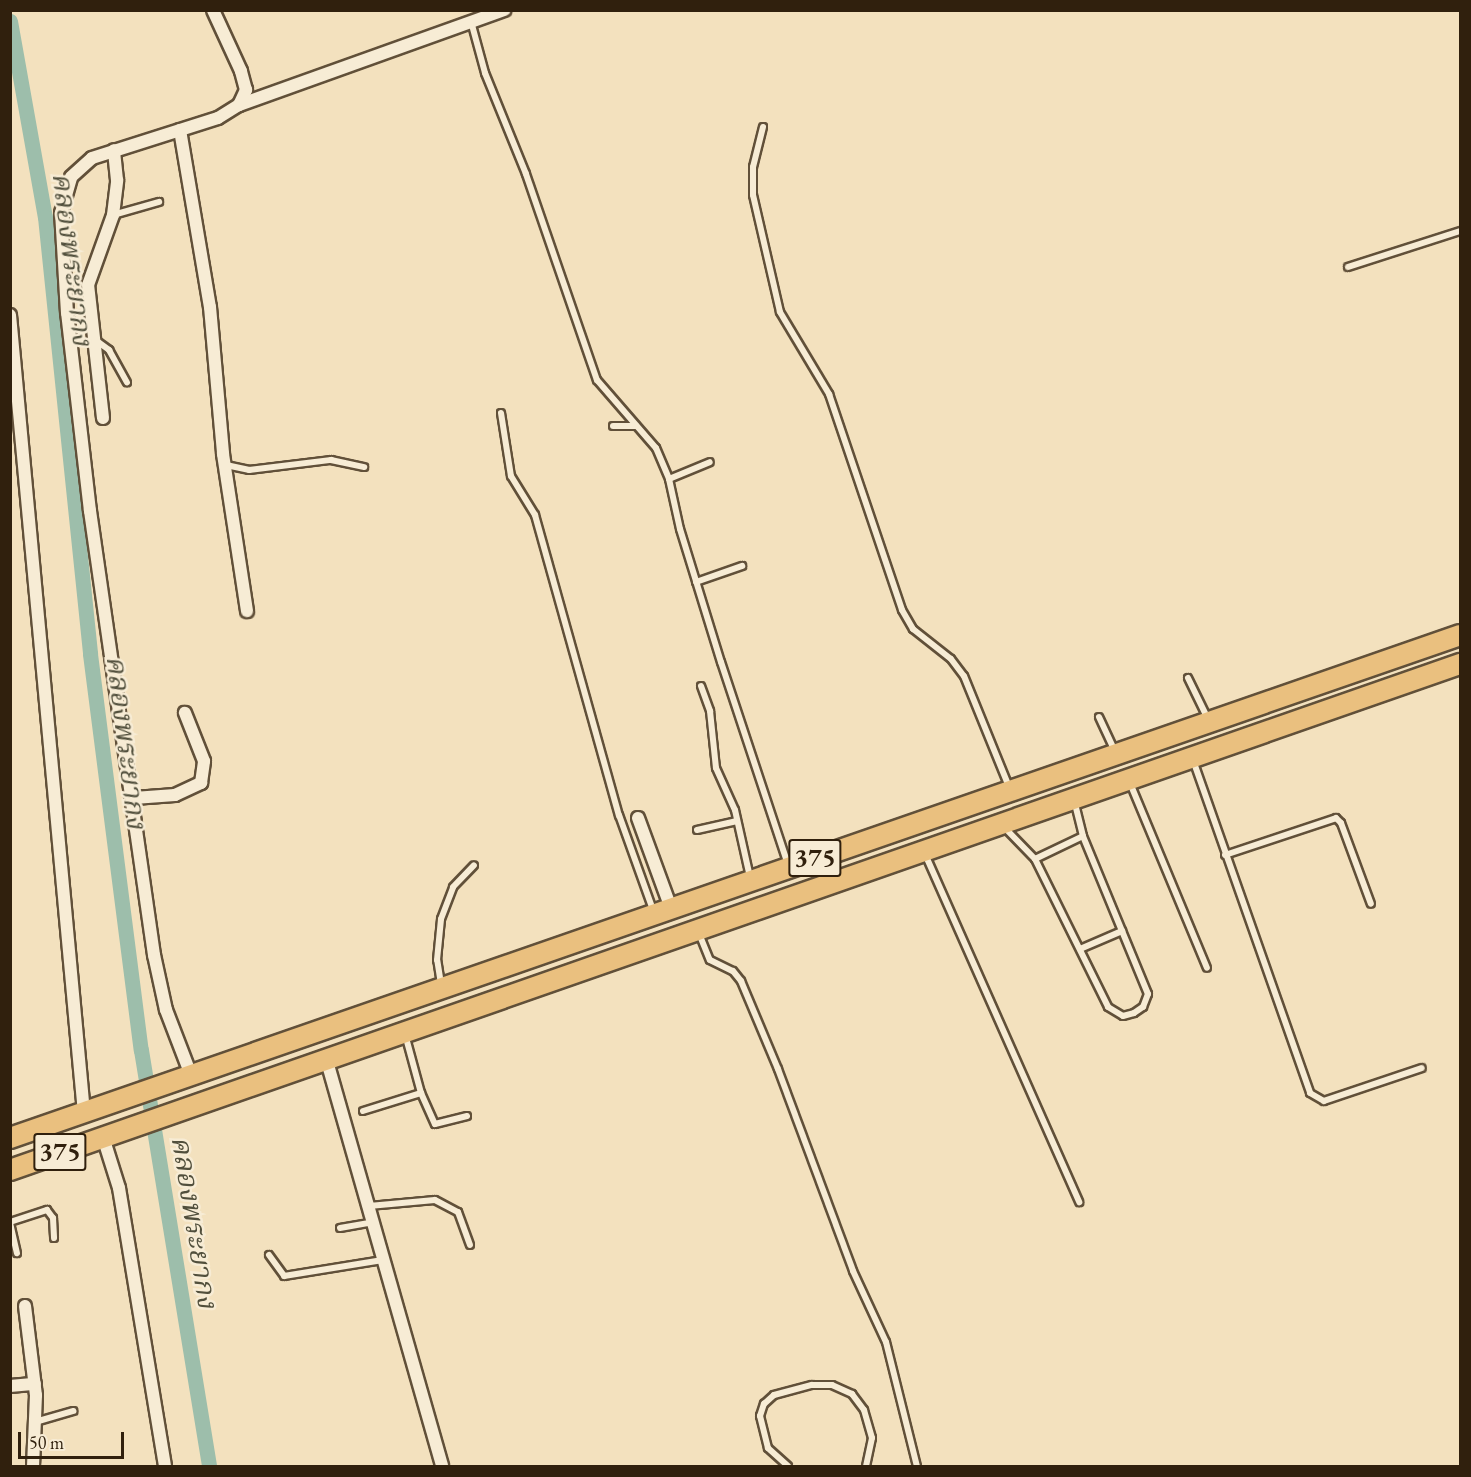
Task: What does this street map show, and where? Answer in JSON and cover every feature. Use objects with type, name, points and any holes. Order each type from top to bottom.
[{"type":"main road","name":"375","points":[[10,1138],[1461,634]]},
{"type":"main road","name":"375","points":[[10,1170],[404,1030],[1461,663]]},
{"type":"main road","points":[[832,852],[842,877]]},
{"type":"street","points":[[213,10],[241,71],[246,90],[239,105]]},
{"type":"street","points":[[190,1075],[158,985],[134,798],[90,511],[67,313],[61,213],[71,177],[92,158],[218,118],[239,105],[472,25],[505,10]]},
{"type":"street","points":[[180,130],[211,317],[225,465],[247,611]]},
{"type":"street","points":[[103,418],[88,285],[113,215],[117,180],[114,150]]},
{"type":"street","points":[[10,315],[84,1112]]},
{"type":"street","points":[[134,798],[175,795],[201,783],[204,761],[185,713]]},
{"type":"street","points":[[638,818],[662,911]]},
{"type":"street","points":[[326,1058],[442,1467]]},
{"type":"street","points":[[106,1136],[120,1188],[165,1467]]},
{"type":"street","points":[[25,1306],[35,1384],[33,1467]]},
{"type":"street","points":[[10,1386],[35,1384]]},
{"type":"lane","points":[[472,25],[485,73],[526,174],[597,380],[656,448],[669,479],[696,582],[789,867]]},
{"type":"lane","points":[[763,127],[753,167],[753,195],[780,312],[829,394],[902,610],[913,629],[951,659],[964,676],[1010,791]]},
{"type":"lane","points":[[113,215],[159,202]]},
{"type":"lane","points":[[1348,267],[1461,231]]},
{"type":"lane","points":[[93,339],[109,350],[127,382]]},
{"type":"lane","points":[[501,413],[511,476],[536,514],[619,815],[662,911]]},
{"type":"lane","points":[[613,426],[636,426]]},
{"type":"lane","points":[[225,465],[249,470],[331,460],[364,467]]},
{"type":"lane","points":[[669,479],[710,462]]},
{"type":"lane","points":[[696,582],[742,566]]},
{"type":"lane","points":[[1188,678],[1209,722]]},
{"type":"lane","points":[[701,686],[710,711],[716,768],[737,821],[751,881]]},
{"type":"lane","points":[[1099,717],[1117,754]]},
{"type":"lane","points":[[1192,756],[1310,1093],[1324,1101],[1422,1068]]},
{"type":"lane","points":[[1128,778],[1207,968]]},
{"type":"lane","points":[[1001,823],[1035,859],[1108,1007],[1124,1016],[1134,1013],[1143,1007],[1148,994],[1083,836],[1073,797]]},
{"type":"lane","points":[[1226,855],[1336,818],[1341,823],[1371,904]]},
{"type":"lane","points":[[697,830],[737,821]]},
{"type":"lane","points":[[1035,859],[1083,836]]},
{"type":"lane","points":[[924,850],[1079,1202]]},
{"type":"lane","points":[[442,988],[437,960],[441,919],[453,887],[474,865]]},
{"type":"lane","points":[[697,928],[710,960],[733,970],[741,981],[778,1070],[853,1271],[886,1342],[917,1467]]},
{"type":"lane","points":[[1080,949],[1122,931]]},
{"type":"lane","points":[[404,1030],[421,1093],[435,1124],[467,1116]]},
{"type":"lane","points":[[363,1111],[421,1093]]},
{"type":"lane","points":[[368,1206],[435,1200],[459,1212],[470,1245]]},
{"type":"lane","points":[[17,1253],[10,1223],[47,1210],[53,1218],[54,1238]]},
{"type":"lane","points":[[340,1228],[372,1222]]},
{"type":"lane","points":[[269,1255],[284,1276],[384,1260]]},
{"type":"lane","points":[[788,1467],[768,1448],[760,1416],[764,1404],[774,1395],[812,1385],[832,1385],[852,1394],[864,1410],[872,1438],[866,1467]]},
{"type":"lane","points":[[34,1422],[73,1411]]},
{"type":"waterway","name":"คลองพระยากง","points":[[10,21],[45,217],[90,654],[141,1050],[209,1466]]}]
